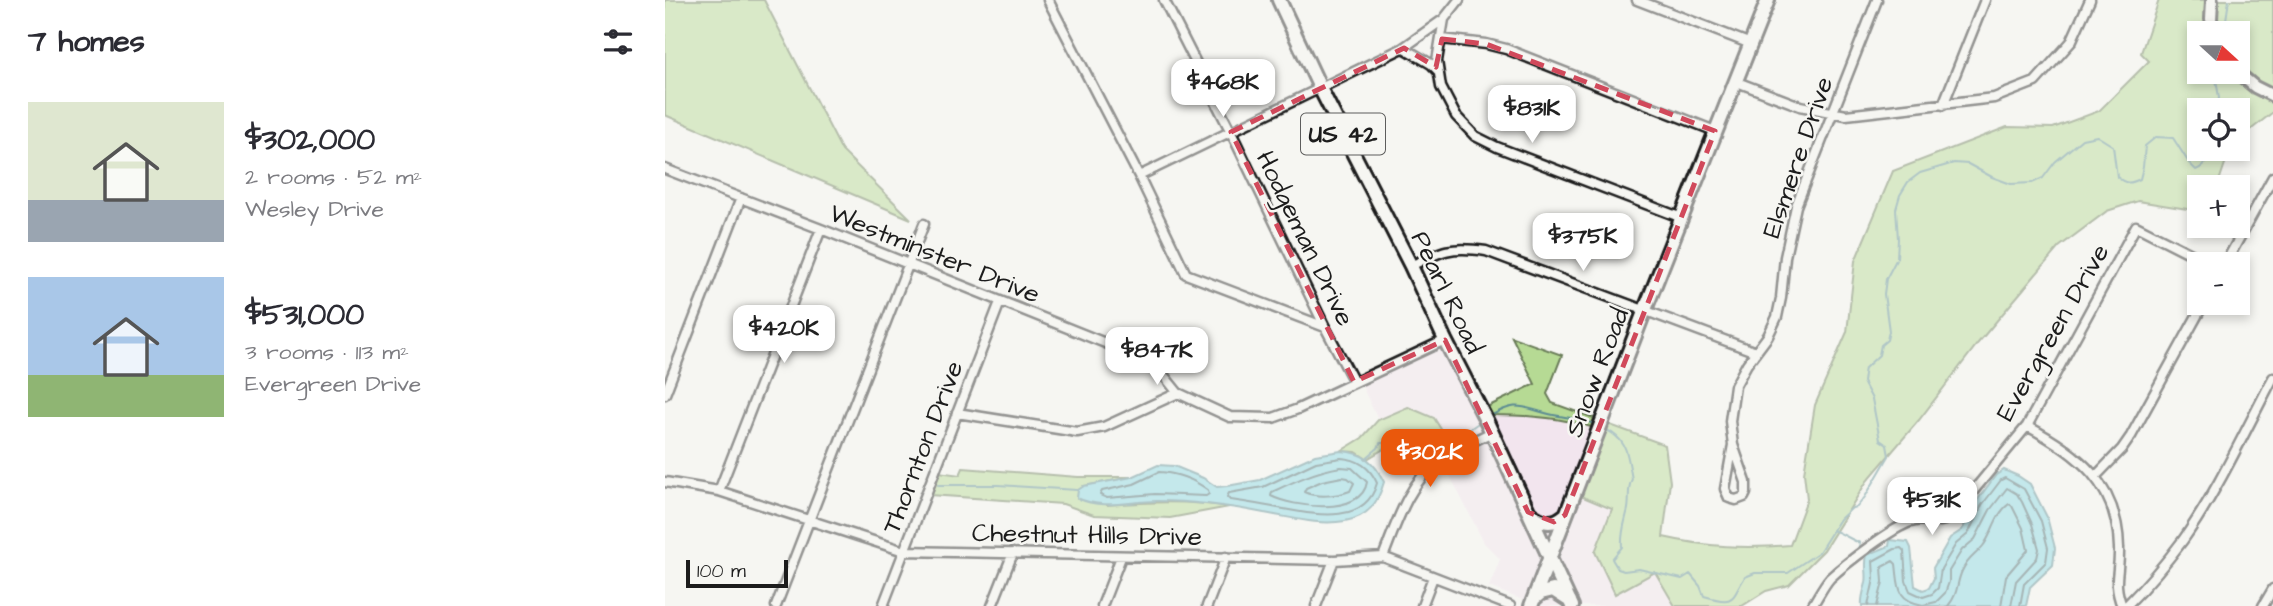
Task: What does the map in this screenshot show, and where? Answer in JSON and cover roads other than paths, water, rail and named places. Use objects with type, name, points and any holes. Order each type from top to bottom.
[{"type":"main road","name":"Pearl Road","points":[[1279,0],[1487,423],[1571,604]]},
{"type":"main road","name":"Snow Road","points":[[1532,602],[1768,0]]},
{"type":"main road","points":[[1528,512],[1549,523],[1565,515]]},
{"type":"main road","points":[[1532,602],[1541,593],[1553,590],[1571,604]]},
{"type":"street","points":[[1048,0],[1139,176],[1186,274],[1325,327]]},
{"type":"street","name":"Hodgeman Drive","points":[[1164,0],[1354,382]]},
{"type":"street","points":[[1139,176],[1404,48],[1444,19],[1459,0]]},
{"type":"street","points":[[1637,0],[1751,44]]},
{"type":"street","name":"Elsmere Drive","points":[[1733,445],[1725,489],[1729,498],[1736,500],[1744,497],[1746,488],[1733,445],[1730,421],[1732,398],[1739,376],[1768,336],[1777,317],[1792,220],[1877,0]]},
{"type":"street","points":[[1943,105],[1985,0]]},
{"type":"street","points":[[1737,82],[1800,106],[1846,115],[1994,98],[2035,82],[2071,42],[2089,0]]},
{"type":"street","points":[[2211,21],[2212,0]]},
{"type":"street","points":[[1444,19],[1437,61],[1441,87],[1456,116],[1475,136],[1497,147],[1682,218]]},
{"type":"street","points":[[1442,39],[1506,49],[1715,131]]},
{"type":"street","points":[[1404,48],[1438,71]]},
{"type":"street","points":[[2251,84],[2273,96]]},
{"type":"street","name":"Westminster Drive","points":[[665,169],[1135,355],[1161,372],[1178,393]]},
{"type":"street","points":[[2232,252],[2273,177]]},
{"type":"street","points":[[665,394],[741,198]]},
{"type":"street","points":[[776,606],[923,224]]},
{"type":"street","name":"Evergreen Drive","points":[[1812,606],[1828,580],[1865,550],[1901,527],[1910,523],[1950,519],[2027,426],[2136,226],[2187,252]]},
{"type":"street","points":[[719,491],[821,229]]},
{"type":"street","points":[[1411,266],[1441,251],[1466,248],[1486,251],[1756,352]]},
{"type":"street","name":"Thornton Drive","points":[[883,606],[1000,302]]},
{"type":"street","points":[[2096,476],[2131,436],[2197,315]]},
{"type":"street","points":[[957,413],[1077,432],[1104,427],[1178,393],[1230,416],[1273,418],[1298,409],[1445,340]]},
{"type":"street","points":[[2027,426],[2071,452],[2096,476],[2118,532],[2115,589],[2124,606],[2166,563],[2185,537],[2273,378]]},
{"type":"street","points":[[1383,557],[1404,503],[1422,476],[1440,458],[1487,423]]},
{"type":"street","name":"Chestnut Hills Drive","points":[[665,482],[719,491],[904,551],[1334,560],[1383,557],[1510,606]]},
{"type":"street","points":[[992,606],[1013,553]]},
{"type":"street","points":[[1102,606],[1121,557]]},
{"type":"street","points":[[1207,606],[1226,557]]},
{"type":"street","points":[[1316,606],[1334,560]]},
{"type":"street","points":[[1422,606],[1433,577]]},
{"type":"street","points":[[2263,606],[2273,589]]},
{"type":"water","points":[[1341,451],[1367,459],[1384,482],[1371,508],[1360,516],[1345,521],[1314,522],[1197,503],[1157,501],[1097,504],[1077,498],[1078,490],[1084,486],[1132,477],[1158,465],[1174,466],[1217,487],[1260,480],[1315,455]]},
{"type":"water","points":[[2004,470],[2030,484],[2047,517],[2055,548],[2053,565],[2030,587],[2026,606],[1862,606],[1867,555],[1889,546],[1890,540],[1908,542],[1915,586],[1923,590],[1929,588],[1934,578],[1933,568],[1950,538],[1962,530],[1976,502],[1996,475]]},
{"type":"waterway","points":[[2226,21],[2229,0]]},
{"type":"waterway","points":[[2217,84],[2219,98]]},
{"type":"waterway","points":[[1605,429],[1623,444],[1632,479],[1622,547],[1612,559],[1618,569],[1639,569],[1682,579],[1690,574],[1704,596],[1722,600],[1732,598],[1745,577],[1755,573],[1788,573],[1819,552],[1840,519],[1857,507],[1865,497],[1889,456],[1887,445],[1880,440],[1872,399],[1863,382],[1865,368],[1879,355],[1881,345],[1887,340],[1889,331],[1884,294],[1886,279],[1897,258],[1896,209],[1908,182],[1920,173],[1954,163],[1968,164],[2011,184],[2032,183],[2043,178],[2055,162],[2082,139],[2097,136],[2113,146],[2117,177],[2123,181],[2133,182],[2140,179],[2145,146],[2156,137],[2173,138],[2187,160]]},
{"type":"waterway","points":[[2188,161],[2196,170],[2206,161]]},
{"type":"waterway","points":[[1489,417],[1506,408],[1525,407],[1594,424]]},
{"type":"waterway","points":[[1365,459],[1380,443],[1396,435],[1417,434],[1436,445],[1456,439],[1481,421]]},
{"type":"waterway","points":[[938,485],[998,485],[1077,490]]},
{"type":"waterway","points":[[1833,530],[1860,543],[1857,551]]}]
